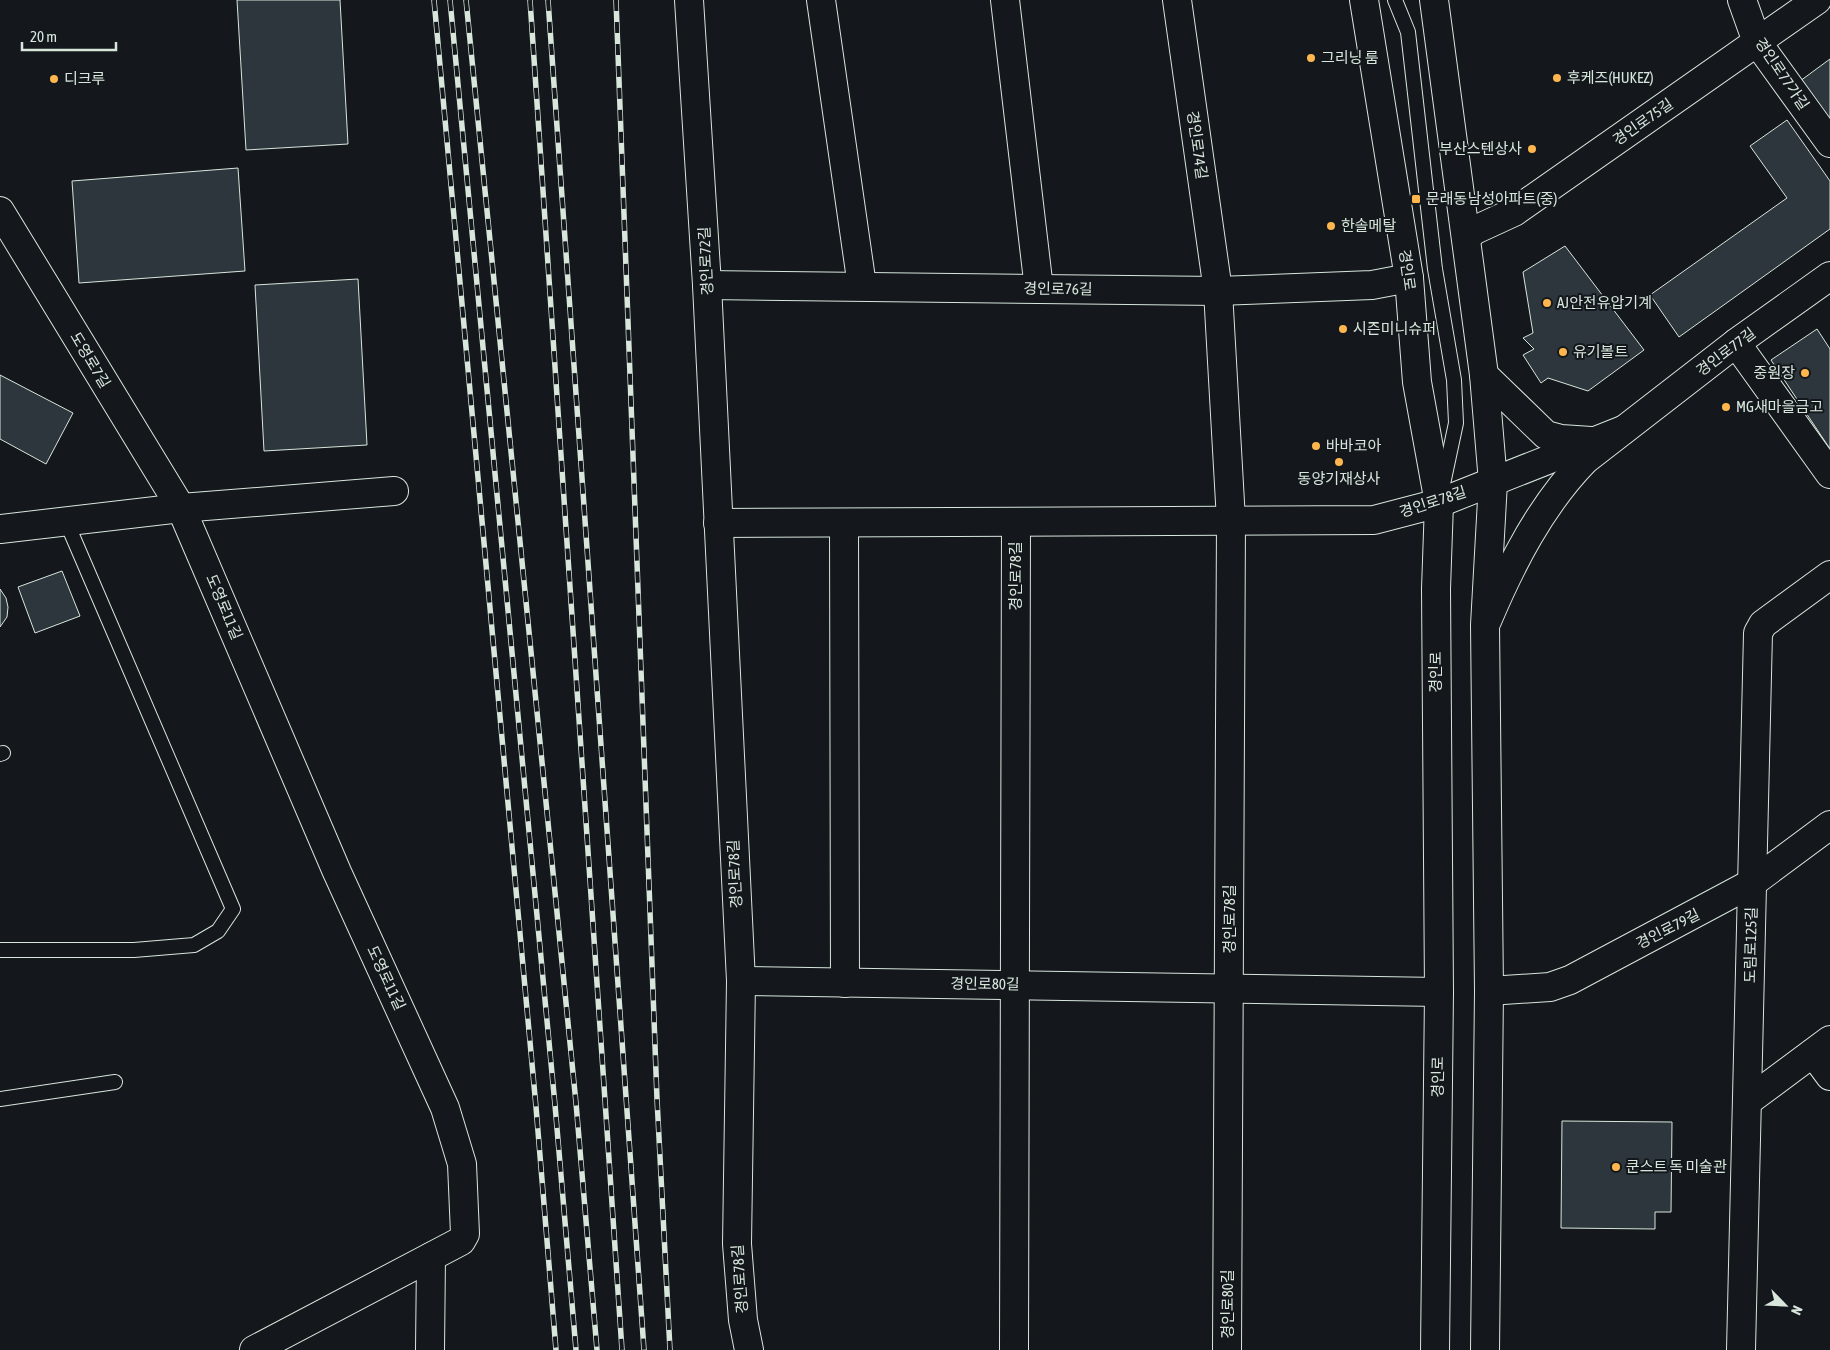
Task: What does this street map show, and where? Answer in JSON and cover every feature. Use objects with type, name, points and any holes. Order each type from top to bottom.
[{"type":"street","name":"경인로72길","points":[[689,0],[707,284],[718,523]]},
{"type":"street","points":[[821,0],[862,286]]},
{"type":"street","points":[[1005,0],[1039,289]]},
{"type":"street","name":"경인로74길","points":[[1177,0],[1218,291]]},
{"type":"street","name":"경인로","points":[[1364,0],[1409,278],[1417,382],[1439,503],[1436,589],[1438,992],[1435,1350]]},
{"type":"street","points":[[1434,0],[1484,375],[1492,482],[1485,625],[1489,991],[1485,1350]]},
{"type":"street","name":"경인로77가길","points":[[1742,0],[1757,42],[1830,143]]},
{"type":"street","name":"경인로75길","points":[[1466,237],[1475,230],[1514,212],[1817,0]]},
{"type":"street","name":"도영로7길","points":[[0,211],[181,508]]},
{"type":"street","name":"경인로77길","points":[[1485,625],[1501,588],[1537,521],[1563,482],[1585,460],[1623,430],[1736,343],[1830,276]]},
{"type":"street","name":"경인로76길","points":[[707,284],[1218,291],[1372,285],[1409,278]]},
{"type":"street","name":"경인로78길","points":[[1218,291],[1231,520],[1229,988]]},
{"type":"street","points":[[1736,343],[1830,474]]},
{"type":"street","points":[[1484,375],[1546,435],[1561,439],[1594,441],[1623,430]]},
{"type":"street","name":"경인로78길","points":[[749,1350],[743,1320],[737,1244],[741,981],[718,523],[1374,520],[1439,503],[1623,430]]},
{"type":"street","points":[[0,529],[181,508],[394,491]]},
{"type":"street","name":"도영로11길","points":[[181,508],[337,872],[446,1108],[462,1164],[465,1234],[461,1241],[254,1350]]},
{"type":"street","name":"경인로78길","points":[[1014,1350],[1016,522]]},
{"type":"street","points":[[844,523],[845,983]]},
{"type":"street","name":"도림로125길","points":[[1741,1350],[1758,633],[1763,624],[1830,575]]},
{"type":"street","name":"경인로79길","points":[[1489,991],[1550,987],[1570,980],[1752,883],[1830,825]]},
{"type":"street","name":"경인로80길","points":[[741,981],[1438,992]]},
{"type":"street","name":"경인로80길","points":[[1227,1350],[1229,988]]},
{"type":"street","points":[[1748,1100],[1821,1047],[1830,1076]]},
{"type":"street","points":[[430,1350],[431,1257]]},
{"type":"lane","points":[[1395,0],[1408,32],[1435,269],[1454,380],[1456,423],[1439,503]]},
{"type":"lane","points":[[1423,0],[1443,69]]},
{"type":"lane","points":[[0,950],[134,950],[194,945],[218,931],[233,909],[66,521]]},
{"type":"lane","points":[[0,1099],[116,1082]]},
{"type":"building","points":[[237,0],[340,0],[348,144],[246,150]]},
{"type":"building","points":[[1830,59],[1830,132],[1796,84]]},
{"type":"building","points":[[1787,120],[1830,181],[1830,229],[1679,337],[1650,295],[1787,198],[1750,146]]},
{"type":"building","points":[[238,168],[245,271],[79,283],[72,181]]},
{"type":"building","points":[[1565,246],[1644,350],[1588,391],[1548,378],[1541,383],[1523,355],[1534,349],[1523,338],[1533,333],[1523,272]]},
{"type":"building","points":[[358,279],[367,445],[264,451],[255,285]]},
{"type":"building","points":[[1817,329],[1830,349],[1830,449],[1771,360]]},
{"type":"building","points":[[0,375],[73,413],[46,464],[0,439]]},
{"type":"building","points":[[62,571],[80,616],[35,633],[18,587]]},
{"type":"building","points":[[0,589],[6,598],[8,607],[7,617],[0,627]]},
{"type":"building","name":"쿤스트 독 미술관","points":[[1562,1121],[1672,1122],[1671,1212],[1655,1212],[1655,1229],[1561,1228]]},
{"type":"railway","points":[[434,0],[536,1107],[556,1350]]},
{"type":"railway","points":[[450,0],[555,1105],[576,1350]]},
{"type":"railway","points":[[466,0],[576,1103],[597,1350]]},
{"type":"railway","points":[[530,0],[622,1350]]},
{"type":"railway","points":[[548,0],[644,1350]]},
{"type":"railway","points":[[616,0],[657,1099],[670,1350]]},
{"type":"place","name":"그리닝 룸","points":[[1311,58]]},
{"type":"place","name":"후케즈(HUKEZ)","points":[[1557,78]]},
{"type":"place","name":"디크루","points":[[54,79]]},
{"type":"place","name":"부산스텐상사","points":[[1532,149]]},
{"type":"place","name":"문래동남성아파트(중)","points":[[1416,199]]},
{"type":"place","name":"한솔메탈","points":[[1331,226]]},
{"type":"place","name":"AJ안전유압기계","points":[[1547,303]]},
{"type":"place","name":"시즌미니슈퍼","points":[[1343,329]]},
{"type":"place","name":"유기볼트","points":[[1563,352]]},
{"type":"place","name":"중원장","points":[[1805,373]]},
{"type":"place","name":"MG새마을금고","points":[[1726,407]]},
{"type":"place","name":"바바코아","points":[[1316,446]]},
{"type":"place","name":"동양기재상사","points":[[1339,462]]},
{"type":"place","name":"쿤스트 독 미술관","points":[[1616,1167]]}]
